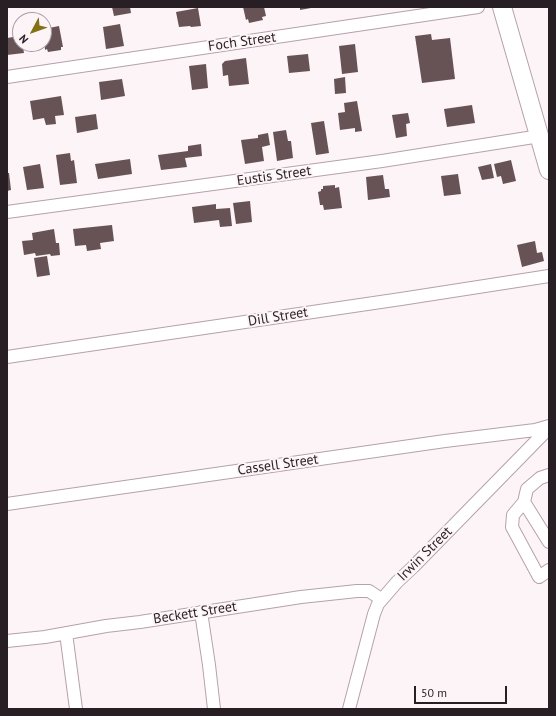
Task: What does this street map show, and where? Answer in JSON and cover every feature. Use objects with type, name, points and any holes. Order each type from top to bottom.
[{"type":"highway","points":[[502,7],[549,170]]},
{"type":"street","name":"Foch Street","points":[[7,77],[41,70],[478,7]]},
{"type":"street","name":"Eustis Street","points":[[7,212],[382,161],[540,136]]},
{"type":"street","name":"Dill Street","points":[[7,357],[549,276]]},
{"type":"street","name":"Cassell Street","points":[[7,504],[549,427]]},
{"type":"street","name":"Irwin Street","points":[[349,709],[374,614],[381,599],[549,427]]},
{"type":"street","points":[[549,475],[540,478],[527,489],[524,502],[513,515],[512,527],[539,577],[549,570]]},
{"type":"street","points":[[524,502],[549,542]]},
{"type":"street","name":"Beckett Street","points":[[7,641],[301,597],[369,591],[381,599]]},
{"type":"street","points":[[201,612],[214,709]]},
{"type":"street","points":[[66,633],[76,709]]},
{"type":"building","points":[[112,7],[130,7],[131,13],[114,16]]},
{"type":"building","points":[[243,7],[264,7],[266,16],[262,17],[263,20],[249,23],[248,19],[246,20]]},
{"type":"building","points":[[300,7],[311,7],[311,8],[300,10]]},
{"type":"building","points":[[198,8],[201,26],[179,27],[176,12]]},
{"type":"building","points":[[120,24],[124,46],[106,49],[103,27]]},
{"type":"building","points":[[59,26],[63,47],[61,47],[61,50],[52,51],[52,27]]},
{"type":"building","points":[[431,34],[432,40],[450,38],[455,79],[422,83],[415,36]]},
{"type":"building","points":[[12,37],[12,52],[24,53],[7,55],[7,38]]},
{"type":"building","points":[[355,44],[358,72],[342,74],[339,46]]},
{"type":"building","points":[[308,54],[310,71],[289,73],[287,56]]},
{"type":"building","points":[[246,58],[249,84],[229,86],[228,75],[223,76],[222,64],[225,61]]},
{"type":"building","points":[[206,64],[208,88],[192,90],[189,66]]},
{"type":"building","points":[[345,77],[346,93],[335,94],[334,79]]},
{"type":"building","points":[[122,79],[125,96],[101,100],[99,82]]},
{"type":"building","points":[[61,96],[64,115],[55,116],[56,124],[46,125],[44,118],[33,120],[30,101]]},
{"type":"building","points":[[357,101],[362,131],[355,132],[355,128],[340,130],[338,113],[345,112],[344,103]]},
{"type":"building","points":[[472,105],[475,123],[447,127],[444,109]]},
{"type":"building","points":[[408,113],[410,123],[406,124],[407,136],[396,138],[392,115]]},
{"type":"building","points":[[96,114],[98,129],[77,133],[75,117]]},
{"type":"building","points":[[324,121],[329,153],[316,155],[311,123]]},
{"type":"building","points":[[286,130],[288,141],[291,141],[293,158],[277,161],[273,132]]},
{"type":"building","points":[[268,133],[270,145],[262,147],[264,161],[245,164],[241,140],[258,138],[258,135]]},
{"type":"building","points":[[201,144],[202,156],[185,158],[187,167],[161,170],[158,155],[188,151],[188,146]]},
{"type":"building","points":[[70,153],[71,161],[74,160],[77,183],[60,185],[56,155]]},
{"type":"building","points":[[130,159],[132,174],[98,179],[95,164]]},
{"type":"building","points":[[511,160],[516,181],[503,184],[501,176],[497,177],[494,164]]},
{"type":"building","points":[[40,164],[44,188],[27,190],[23,167]]},
{"type":"building","points":[[491,164],[494,178],[482,180],[478,167]]},
{"type":"building","points":[[7,173],[9,173],[11,190],[7,191]]},
{"type":"building","points":[[458,174],[461,194],[444,196],[441,176]]},
{"type":"building","points":[[383,175],[385,189],[389,189],[390,197],[368,200],[366,177]]},
{"type":"building","points":[[335,185],[335,188],[339,187],[342,208],[324,210],[323,205],[320,205],[318,192],[323,189],[323,186]]},
{"type":"building","points":[[250,201],[252,222],[236,224],[233,203]]},
{"type":"building","points":[[216,204],[216,209],[230,208],[232,226],[220,227],[219,220],[194,223],[192,207]]},
{"type":"building","points":[[112,225],[114,241],[100,243],[101,249],[87,251],[86,245],[75,246],[73,229]]},
{"type":"building","points":[[54,229],[56,243],[59,243],[60,255],[51,256],[50,254],[36,256],[35,253],[24,255],[22,241],[33,240],[32,233]]},
{"type":"building","points":[[535,241],[537,253],[542,252],[544,261],[522,267],[517,245]]},
{"type":"building","points":[[47,256],[50,275],[37,277],[34,258]]}]
